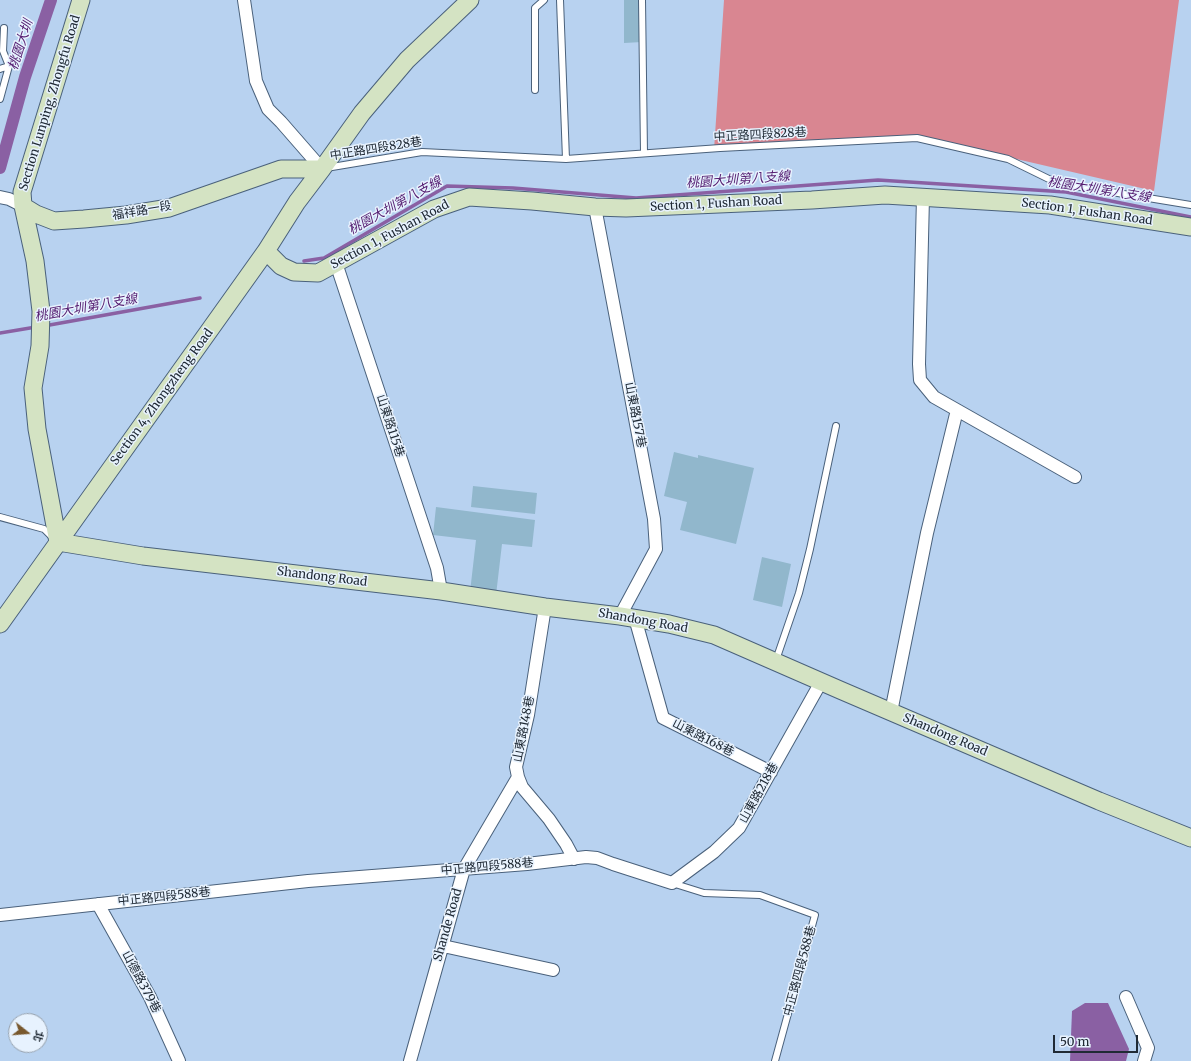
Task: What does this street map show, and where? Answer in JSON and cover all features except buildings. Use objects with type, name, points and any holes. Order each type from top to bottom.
[{"type":"street","name":"Section Lunping, Zhongfu Road","points":[[58,542],[37,429],[34,395],[40,340],[41,311],[35,260],[11,201],[22,192],[81,0]]},
{"type":"street","points":[[244,0],[256,81],[268,109],[322,169]]},
{"type":"street","name":"Section 4, Zhongzheng Road","points":[[0,624],[266,251],[297,202],[362,113],[407,60],[470,0]]},
{"type":"street","name":"福祥路一段","points":[[11,201],[36,214],[54,221],[126,215],[169,208],[281,169],[322,169]]},
{"type":"street","name":"Section 1, Fushan Road","points":[[266,251],[281,266],[294,272],[318,273],[434,209],[469,196],[595,207],[626,208],[885,195],[1050,205],[1191,227]]},
{"type":"street","points":[[923,197],[919,364],[920,380],[934,397],[1075,477]]},
{"type":"street","name":"山東路157巷","points":[[595,207],[654,519],[656,549],[628,617]]},
{"type":"street","name":"山東路115巷","points":[[336,263],[437,568],[441,590]]},
{"type":"street","points":[[891,712],[927,533],[957,410]]},
{"type":"street","name":"Shandong Road","points":[[58,542],[151,557],[441,590],[545,607],[628,617],[714,634],[821,682],[1099,801],[1191,838]]},
{"type":"street","name":"山東路148巷","points":[[545,607],[528,715],[516,767],[522,787],[549,819],[574,858]]},
{"type":"street","name":"山東路168巷","points":[[628,617],[663,718],[771,772]]},
{"type":"street","name":"山東路218巷","points":[[672,882],[714,852],[739,828],[821,682]]},
{"type":"street","name":"Shande Road","points":[[410,1061],[464,869],[518,777]]},
{"type":"street","name":"中正路四段588巷","points":[[0,915],[308,881],[464,869],[574,858],[597,858],[672,882]]},
{"type":"street","name":"山德路379巷","points":[[98,904],[150,997],[179,1061]]},
{"type":"street","points":[[443,946],[553,970]]},
{"type":"street","points":[[1126,997],[1148,1048],[1144,1061]]},
{"type":"lane","points":[[535,90],[535,8],[544,0]]},
{"type":"lane","points":[[560,0],[566,159]]},
{"type":"lane","points":[[642,0],[644,153]]},
{"type":"lane","points":[[0,99],[9,66],[1,50],[4,28]]},
{"type":"lane","points":[[0,69],[9,66]]},
{"type":"lane","name":"中正路四段828巷","points":[[322,169],[422,152],[566,159],[720,148],[917,138],[1008,159],[1057,183],[1191,206]]},
{"type":"lane","points":[[776,662],[799,593],[810,549],[836,426]]},
{"type":"lane","points":[[0,516],[44,529],[58,542]]},
{"type":"lane","name":"中正路四段588巷","points":[[672,882],[704,893],[760,895],[815,915],[775,1061]]},
{"type":"shaded area","points":[[724,0],[1179,0],[1154,191],[939,141],[909,138],[714,150]]},
{"type":"shaded area","points":[[1085,1003],[1108,1003],[1129,1049],[1126,1061],[1070,1061],[1072,1011]]},
{"type":"waterway","name":"桃園大圳","points":[[0,168],[25,77],[51,0]]},
{"type":"waterway","name":"桃園大圳第八支線","points":[[304,261],[324,258],[447,186],[513,188],[636,198],[878,180],[1066,192],[1191,217]]},
{"type":"waterway","name":"桃園大圳第八支線","points":[[44,326],[200,298]]},
{"type":"waterway","name":"桃園大圳第八支線","points":[[0,333],[36,327]]}]
